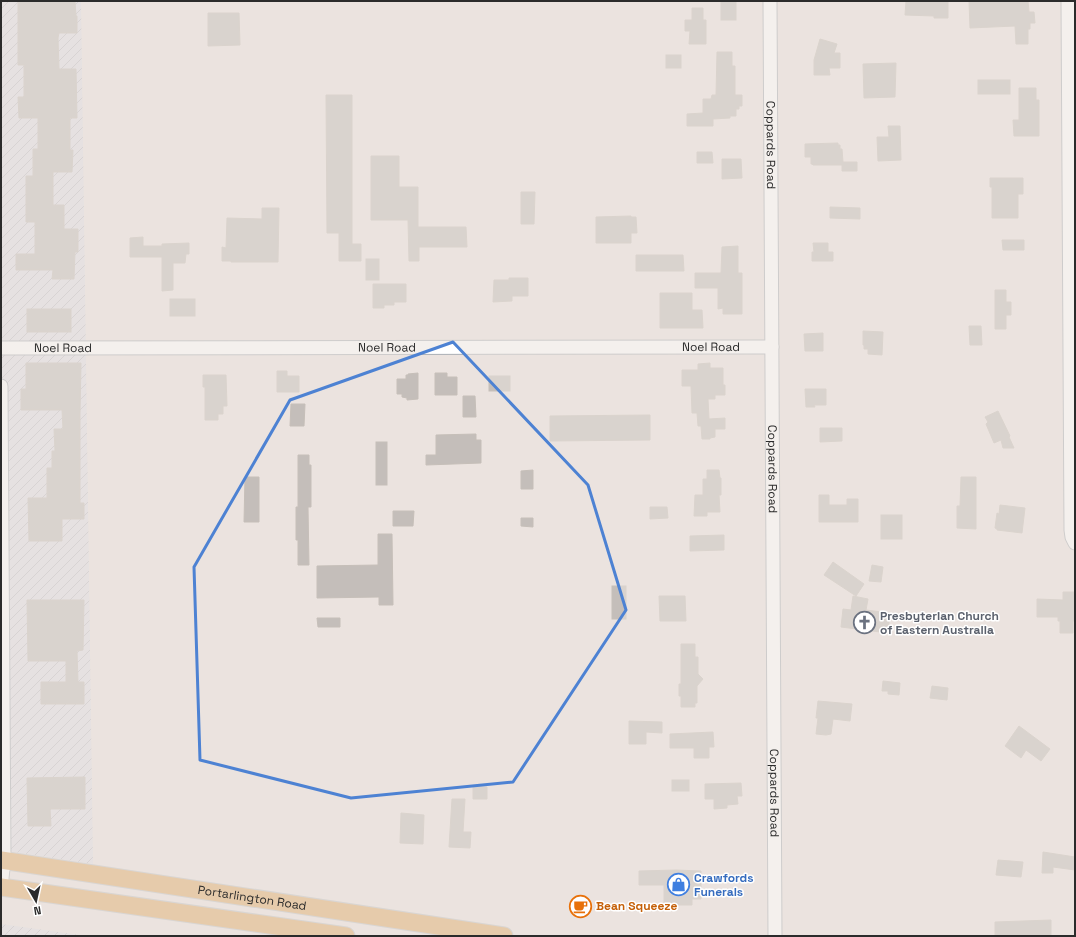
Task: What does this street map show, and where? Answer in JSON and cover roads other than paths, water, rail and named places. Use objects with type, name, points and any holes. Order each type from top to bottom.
[{"type":"main road","name":"Portarlington Road","points":[[3,860],[504,936]]},
{"type":"main road","name":"Portarlington Road","points":[[1,887],[346,936]]},
{"type":"street","name":"Coppards Road","points":[[770,1],[775,936]]},
{"type":"street","points":[[1068,1],[1071,530],[1075,543]]},
{"type":"street","name":"Noel Road","points":[[1,348],[772,347]]},
{"type":"street","points":[[1,386],[3,860],[1,887]]},
{"type":"place","name":"Presbyterian Church of Eastern Australia","points":[[864,623]]},
{"type":"place","name":"Crawfords Funerals","points":[[678,885]]},
{"type":"place","name":"Bean Squeeze","points":[[580,906]]}]
